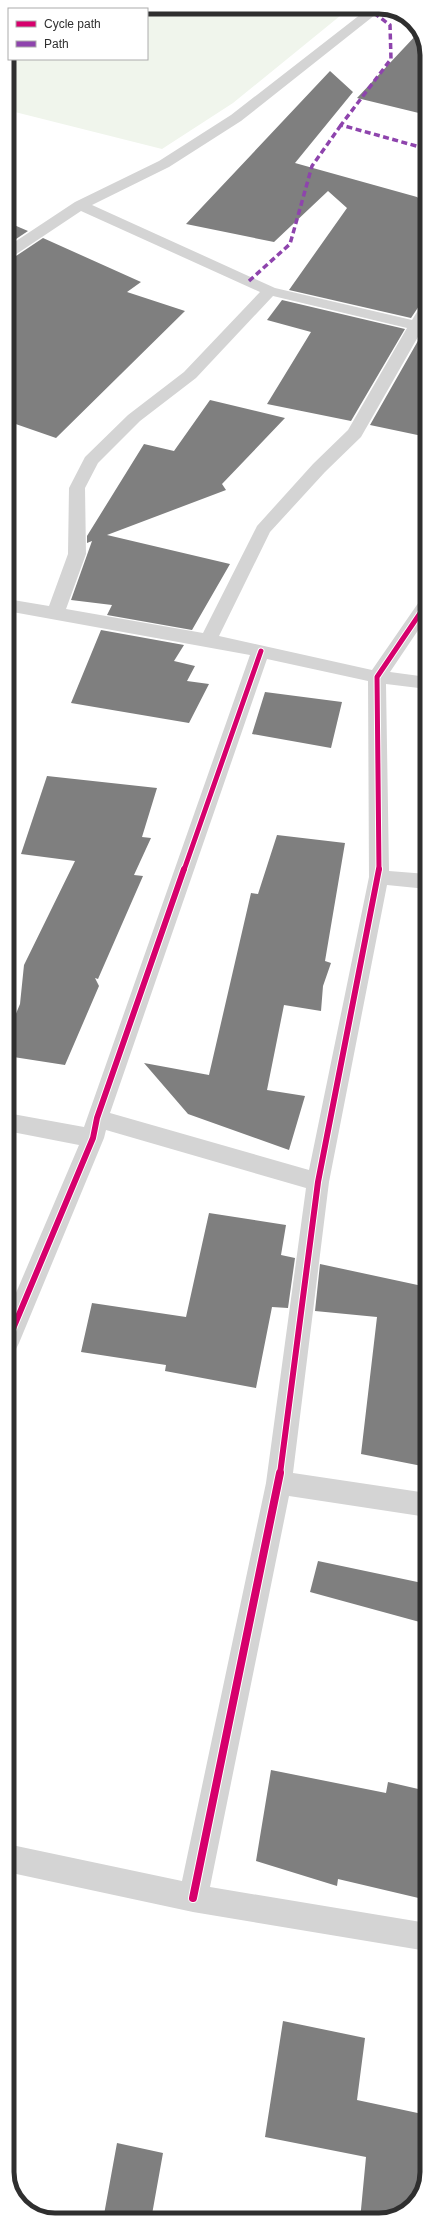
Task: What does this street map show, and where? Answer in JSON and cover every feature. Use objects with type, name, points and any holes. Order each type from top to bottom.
[{"type":"street","points":[[14,249],[80,205],[164,164],[236,118],[370,14]]},
{"type":"street","points":[[80,205],[270,290],[415,326]]},
{"type":"street","points":[[56,613],[77,554],[77,488],[91,461],[134,418],[190,375],[270,290]]},
{"type":"street","points":[[208,640],[263,530],[319,468],[355,433],[420,318]]},
{"type":"street","points":[[14,606],[208,640],[377,677],[420,682]]},
{"type":"street","points":[[193,1898],[278,1483],[318,1182],[379,877],[377,677],[420,613]]},
{"type":"street","points":[[14,1325],[95,1128],[261,651]]},
{"type":"street","points":[[379,877],[420,881]]},
{"type":"street","points":[[14,1122],[95,1128],[318,1182]]},
{"type":"street","points":[[278,1483],[420,1504]]},
{"type":"street","points":[[14,1860],[193,1898],[420,1935]]},
{"type":"shaded area","points":[[148,14],[342,14],[233,103],[162,149],[14,112],[14,60],[148,60]]},
{"type":"building","points":[[415,36],[420,49],[420,113],[357,98]]},
{"type":"building","points":[[330,71],[353,92],[295,163],[417,197],[420,200],[420,304],[411,318],[289,290],[347,208],[328,191],[274,242],[186,224]]},
{"type":"building","points":[[14,225],[28,231],[14,240]]},
{"type":"building","points":[[43,238],[141,282],[127,292],[185,311],[56,438],[14,423],[14,257]]},
{"type":"building","points":[[282,300],[405,329],[351,421],[267,404],[311,332],[267,320]]},
{"type":"building","points":[[420,337],[420,436],[370,425]]},
{"type":"building","points":[[210,400],[285,418],[222,484],[226,490],[107,535],[230,564],[192,630],[107,615],[112,605],[71,600],[92,541],[87,543],[87,536],[144,444],[174,451]]},
{"type":"building","points":[[101,630],[184,645],[174,661],[195,666],[187,681],[209,684],[189,723],[71,703]]},
{"type":"building","points":[[265,692],[342,702],[331,748],[252,734]]},
{"type":"building","points":[[47,776],[157,788],[142,837],[151,838],[134,875],[143,876],[98,979],[95,978],[99,986],[65,1065],[14,1057],[14,1018],[20,1004],[24,965],[75,861],[21,854]]},
{"type":"building","points":[[277,835],[345,843],[325,961],[331,963],[323,986],[321,1011],[284,1005],[267,1090],[305,1096],[289,1150],[188,1114],[144,1063],[209,1075],[251,893],[258,894]]},
{"type":"building","points":[[209,1213],[286,1225],[281,1255],[295,1258],[288,1308],[272,1307],[256,1388],[165,1371],[166,1365],[81,1352],[92,1303],[186,1317]]},
{"type":"building","points":[[320,1264],[420,1285],[420,1466],[361,1454],[377,1317],[315,1311]]},
{"type":"building","points":[[318,1561],[420,1583],[420,1622],[310,1592]]},
{"type":"building","points":[[271,1770],[386,1793],[388,1782],[420,1789],[420,1898],[338,1879],[337,1886],[256,1861]]},
{"type":"building","points":[[283,2021],[365,2038],[357,2100],[420,2114],[420,2172],[417,2188],[410,2199],[397,2209],[385,2213],[361,2213],[366,2157],[265,2137]]},
{"type":"building","points":[[117,2143],[163,2153],[152,2213],[104,2213]]},
{"type":"marked path","points":[[375,14],[390,25],[391,59],[341,125],[420,147]]},
{"type":"marked path","points":[[249,281],[290,244],[312,166],[341,125]]},
{"type":"cycle path","points":[[193,1898],[279,1483],[318,1182],[379,877],[377,677],[420,613]]},
{"type":"cycle path","points":[[14,1326],[93,1138],[97,1118],[261,651]]}]
